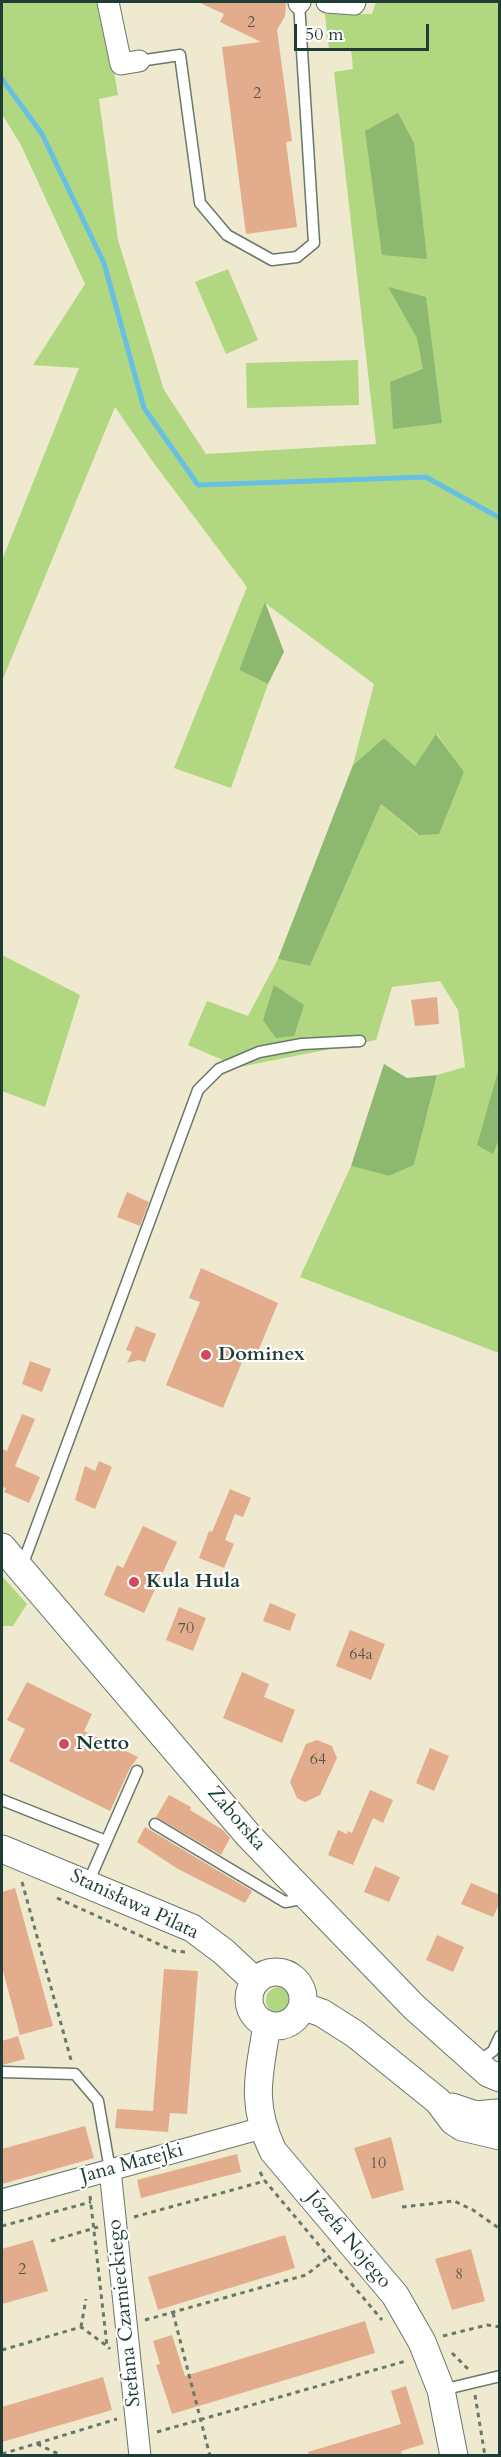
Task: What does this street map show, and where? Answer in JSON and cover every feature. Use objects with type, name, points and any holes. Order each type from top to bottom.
[{"type":"street","points":[[108,2],[121,64],[139,61]]},
{"type":"street","points":[[327,2],[354,4],[355,2]]},
{"type":"street","name":"Zaborska","points":[[2,1547],[249,1836],[414,2007],[488,2071],[499,2117]]},
{"type":"street","name":"Stanisława Pilata","points":[[2,1849],[192,1928],[224,1952],[247,1985]]},
{"type":"street","points":[[270,1972],[288,1974],[301,1988],[302,2006],[293,2020],[276,2026],[256,2024],[249,2006],[250,1988],[247,1985],[270,1972]]},
{"type":"street","points":[[302,2006],[322,2013],[355,2034],[438,2101],[469,2114],[499,2117]]},
{"type":"street","name":"Józefa Nojego","points":[[256,2024],[257,2091],[262,2128],[273,2151],[394,2295],[422,2342],[441,2390],[454,2456]]},
{"type":"street","name":"Jana Matejki","points":[[2,2200],[262,2128]]},
{"type":"street","name":"Stefana Czarnieckiego","points":[[110,2170],[139,2446]]},
{"type":"lane","points":[[139,61],[180,55],[200,203],[228,235],[272,260],[297,257],[314,243],[300,2]]},
{"type":"lane","points":[[21,1569],[198,1090],[219,1069],[259,1052],[302,1044],[360,1041]]},
{"type":"lane","points":[[88,1883],[137,1771]]},
{"type":"lane","points":[[2,1800],[106,1841]]},
{"type":"lane","points":[[155,1824],[285,1902],[309,1898]]},
{"type":"lane","points":[[488,2071],[500,2036]]},
{"type":"lane","points":[[2,2072],[75,2074],[98,2101],[110,2170]]},
{"type":"lane","points":[[441,2390],[500,2376]]},
{"type":"path","points":[[33,1887],[22,1882],[75,2074]]},
{"type":"path","points":[[55,1897],[174,1951],[190,1953]]},
{"type":"path","points":[[247,1985],[240,2005],[256,2024]]},
{"type":"path","points":[[255,2163],[265,2181],[385,2323]]},
{"type":"path","points":[[51,2241],[265,2181]]},
{"type":"path","points":[[402,2207],[454,2201],[473,2210],[500,2229]]},
{"type":"path","points":[[2,2226],[91,2202]]},
{"type":"path","points":[[127,2325],[306,2275],[329,2257]]},
{"type":"path","points":[[81,2327],[86,2299]]},
{"type":"path","points":[[173,2313],[210,2456]]},
{"type":"path","points":[[422,2342],[487,2325],[500,2327]]},
{"type":"path","points":[[81,2327],[107,2346]]},
{"type":"path","points":[[2,2350],[81,2327]]},
{"type":"path","points":[[139,2446],[201,2421],[406,2361],[410,2371]]},
{"type":"path","points":[[2,2454],[136,2413]]},
{"type":"path","points":[[36,2444],[63,2456]]},
{"type":"green space","points":[[2,2],[102,2],[118,95],[99,99],[118,240],[164,390],[206,454],[376,444],[334,72],[353,69],[351,48],[329,50],[325,14],[372,14],[376,2],[499,2],[499,1353],[300,1277],[351,1166],[389,1176],[414,1165],[437,1075],[465,1067],[458,1010],[440,981],[392,987],[376,1040],[239,1067],[188,1045],[207,1001],[248,1016],[278,959],[310,966],[381,804],[418,835],[464,773],[437,734],[415,766],[384,738],[353,765],[374,684],[265,603],[239,670],[268,684],[231,788],[174,768],[247,587],[153,462],[115,407],[2,681],[2,560],[79,368],[33,365],[85,284],[21,145],[2,114]]},
{"type":"green space","points":[[398,113],[414,143],[427,259],[382,255],[365,131]]},
{"type":"green space","points":[[228,269],[258,340],[226,354],[195,282]]},
{"type":"green space","points":[[388,287],[426,297],[442,423],[393,429],[390,382],[423,369],[417,338]]},
{"type":"green space","points":[[358,360],[359,405],[247,408],[246,363]]},
{"type":"green space","points":[[265,602],[284,652],[268,684],[239,670]]},
{"type":"green space","points":[[436,734],[464,772],[439,834],[419,835],[381,804],[310,966],[278,959],[353,765],[384,738],[415,766]]},
{"type":"green space","points":[[2,955],[80,995],[45,1107],[2,1091]]},
{"type":"green space","points":[[274,985],[304,1005],[294,1036],[276,1038],[263,1020]]},
{"type":"green space","points":[[384,1064],[407,1078],[437,1075],[414,1165],[389,1176],[351,1166]]},
{"type":"green space","points":[[499,1068],[499,1139],[493,1154],[477,1145]]},
{"type":"green space","points":[[2,1576],[27,1604],[13,1626],[2,1626]]},
{"type":"green space","points":[[279,1987],[288,1991],[292,2000],[288,2009],[279,2013],[270,2009],[266,2000],[270,1991]]},
{"type":"building","points":[[198,2],[286,2],[285,16],[277,30],[292,141],[286,142],[297,227],[246,234],[222,47],[261,42],[220,22],[224,14]]},
{"type":"building","points":[[437,997],[439,1024],[415,1026],[411,1000]]},
{"type":"building","points":[[127,1192],[149,1202],[140,1226],[117,1217]]},
{"type":"building","points":[[201,1268],[278,1303],[257,1354],[247,1350],[223,1408],[166,1385],[200,1302],[189,1298]]},
{"type":"building","points":[[136,1326],[156,1334],[145,1362],[139,1360],[127,1363],[132,1352],[126,1350]]},
{"type":"building","points":[[30,1361],[51,1369],[42,1392],[22,1384]]},
{"type":"building","points":[[22,1414],[35,1419],[15,1466],[40,1477],[29,1503],[4,1492],[6,1488],[4,1487],[2,1492],[2,1449],[7,1451]]},
{"type":"building","points":[[99,1461],[112,1467],[95,1509],[75,1500],[85,1466],[95,1471]]},
{"type":"building","points":[[230,1489],[251,1498],[243,1517],[235,1514],[225,1540],[234,1544],[224,1568],[199,1558],[209,1531],[212,1532]]},
{"type":"building","name":"Kula Hula","points":[[143,1526],[177,1542],[144,1613],[104,1595],[117,1565],[123,1568]]},
{"type":"building","points":[[270,1603],[296,1614],[290,1631],[263,1621]]},
{"type":"building","points":[[179,1607],[206,1618],[193,1651],[166,1640]]},
{"type":"building","points":[[350,1630],[385,1644],[371,1680],[336,1666]]},
{"type":"building","points":[[242,1672],[269,1684],[264,1697],[295,1710],[282,1743],[223,1718]]},
{"type":"building","name":"Netto","points":[[27,1682],[92,1714],[84,1731],[138,1757],[130,1768],[110,1811],[9,1761],[25,1729],[7,1720]]},
{"type":"building","points":[[317,1740],[332,1746],[337,1758],[320,1795],[305,1802],[297,1798],[290,1782],[306,1744]]},
{"type":"building","points":[[430,1748],[449,1756],[434,1791],[416,1783]]},
{"type":"building","points":[[370,1790],[393,1800],[383,1823],[373,1818],[353,1865],[328,1855],[338,1830],[347,1834],[348,1831],[352,1833]]},
{"type":"building","points":[[169,1795],[191,1807],[190,1810],[223,1830],[230,1838],[221,1855],[156,1817]]},
{"type":"building","points":[[145,1827],[252,1891],[245,1903],[178,1869],[137,1842]]},
{"type":"building","points":[[375,1866],[400,1877],[389,1902],[364,1892]]},
{"type":"building","points":[[471,1883],[500,1895],[500,1902],[493,1917],[461,1904]]},
{"type":"building","points":[[15,1888],[53,2026],[20,2035],[2,1967],[2,1892]]},
{"type":"building","points":[[437,1935],[464,1947],[453,1972],[426,1960]]},
{"type":"building","points":[[164,1969],[198,1971],[187,2114],[170,2113],[168,2132],[115,2128],[117,2109],[153,2111]]},
{"type":"building","points":[[18,2036],[25,2059],[2,2065],[2,2041]]},
{"type":"building","points":[[85,2126],[94,2158],[2,2184],[2,2149]]},
{"type":"building","points":[[391,2137],[404,2190],[372,2199],[354,2148]]},
{"type":"building","points":[[237,2154],[241,2172],[141,2198],[137,2180]]},
{"type":"building","points":[[285,2235],[295,2268],[158,2310],[148,2277]]},
{"type":"building","points":[[33,2240],[48,2291],[2,2304],[2,2249]]},
{"type":"building","points":[[471,2249],[485,2301],[452,2310],[435,2259]]},
{"type":"building","points":[[365,2321],[375,2353],[172,2414],[156,2365],[160,2364],[153,2341],[172,2335],[185,2376]]},
{"type":"building","points":[[103,2377],[112,2410],[2,2442],[2,2407]]},
{"type":"building","points":[[406,2386],[424,2444],[401,2451],[402,2456],[309,2456],[308,2452],[401,2424],[391,2391]]},
{"type":"waterway","points":[[2,79],[42,134],[104,263],[144,408],[198,485],[426,477],[500,518]]},
{"type":"place","name":"Dominex","points":[[206,1355]]},
{"type":"place","name":"Kula Hula","points":[[134,1582]]},
{"type":"place","name":"Netto","points":[[64,1744]]}]
